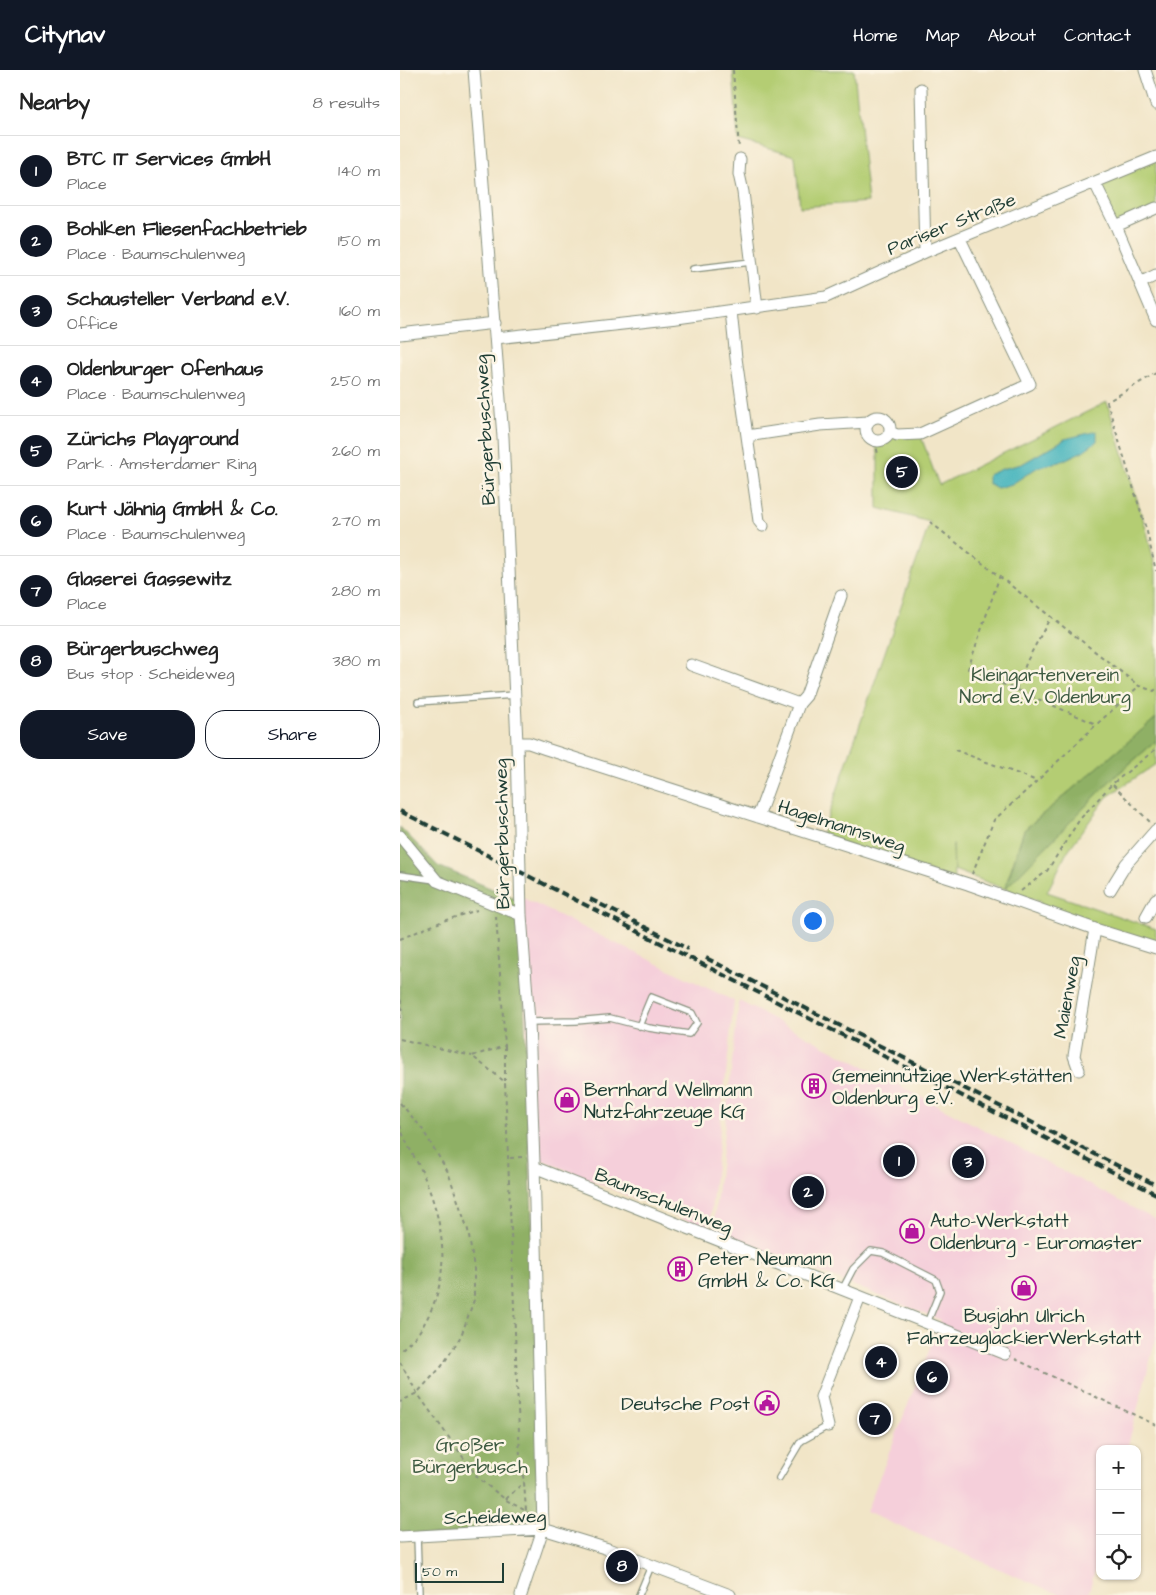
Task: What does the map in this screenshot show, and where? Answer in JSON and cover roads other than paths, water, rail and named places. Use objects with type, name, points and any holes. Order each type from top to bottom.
[{"type":"street","name":"Bürgerbuschweg","points":[[474,70],[506,484],[521,915],[529,1022],[534,1167],[543,1529],[521,1595]]},
{"type":"street","points":[[1145,70],[1156,104]]},
{"type":"street","points":[[921,89],[925,252]]},
{"type":"street","name":"Pariser Straße","points":[[496,338],[756,308],[826,297],[925,252],[1095,184],[1156,157]]},
{"type":"street","points":[[740,158],[739,174],[743,192],[756,308]]},
{"type":"street","points":[[1095,184],[1116,226],[1156,320]]},
{"type":"street","points":[[1116,226],[1156,208]]},
{"type":"street","points":[[890,432],[897,434],[920,434],[1030,384],[960,239]]},
{"type":"street","points":[[1140,283],[1156,275]]},
{"type":"street","points":[[731,311],[759,521],[763,526]]},
{"type":"street","points":[[400,334],[495,323]]},
{"type":"street","points":[[747,436],[820,425],[868,422],[875,417],[883,418],[889,424],[890,432],[886,439],[871,440],[866,434],[868,422]]},
{"type":"street","points":[[758,817],[799,704],[806,696],[841,596]]},
{"type":"street","points":[[691,665],[799,704]]},
{"type":"street","name":"Hagelmannsweg","points":[[516,743],[529,743],[968,884],[1095,929],[1156,948]]},
{"type":"street","points":[[1110,890],[1126,864],[1156,830]]},
{"type":"street","points":[[400,836],[437,881],[521,915]]},
{"type":"street","points":[[1146,917],[1156,899]]},
{"type":"street","name":"Maienweg","points":[[1079,1070],[1074,1056],[1095,929]]},
{"type":"street","name":"Baumschulenweg","points":[[534,1167],[1004,1354]]},
{"type":"street","points":[[828,1426],[821,1397],[860,1297]]},
{"type":"street","name":"Scheideweg","points":[[400,1536],[543,1529],[608,1549],[730,1595]]},
{"type":"lane","points":[[693,269],[751,262]]},
{"type":"lane","points":[[418,702],[514,695]]},
{"type":"lane","points":[[400,875],[437,881]]},
{"type":"lane","points":[[529,1022],[610,1018],[639,1026],[689,1034],[697,1024],[692,1013],[651,997],[639,1026]]},
{"type":"lane","points":[[842,1290],[853,1268],[871,1251],[883,1253],[936,1280],[940,1291],[927,1323]]},
{"type":"lane","points":[[779,1478],[801,1441],[828,1426]]},
{"type":"lane","points":[[417,1536],[419,1595]]},
{"type":"lane","points":[[639,1595],[651,1566]]},
{"type":"water","points":[[1097,431],[1097,441],[1083,451],[1060,462],[1038,467],[1012,484],[997,488],[988,483],[988,475],[1022,464],[1065,439]]},
{"type":"railway","points":[[400,811],[1156,1194]]},
{"type":"railway","points":[[590,899],[688,949]]},
{"type":"railway","points":[[706,958],[1156,1185]]},
{"type":"place","name":"Zürichs Playground","points":[[902,472]]},
{"type":"place","name":"Gemeinnützige Werkstätten Oldenburg e.V.","points":[[814,1086]]},
{"type":"place","name":"Bernhard Wellmann Nutzfahrzeuge KG","points":[[567,1100]]},
{"type":"place","name":"BTC IT Services GmbH","points":[[899,1161]]},
{"type":"place","name":"Schausteller Verband e.V.","points":[[968,1162]]},
{"type":"place","name":"Bohlken Fliesenfachbetrieb","points":[[808,1192]]},
{"type":"place","name":"Auto-Werkstatt Oldenburg - Euromaster","points":[[912,1231]]},
{"type":"place","name":"Peter Neumann GmbH & Co. KG","points":[[680,1269]]},
{"type":"place","name":"Busjahn Ulrich FahrzeuglackierWerkstatt","points":[[1024,1288]]},
{"type":"place","name":"Oldenburger Ofenhaus","points":[[881,1362]]},
{"type":"place","name":"Kurt Jähnig GmbH & Co.","points":[[932,1377]]},
{"type":"place","name":"Deutsche Post","points":[[767,1403]]},
{"type":"place","name":"Glaserei Gassewitz","points":[[875,1419]]},
{"type":"place","name":"Bürgerbuschweg","points":[[622,1566]]},
{"type":"park label","name":"Kleingartenverein Nord e.V. Oldenburg","points":[[1045,685]]},
{"type":"park label","name":"Großer Bürgerbusch","points":[[470,1455]]}]
